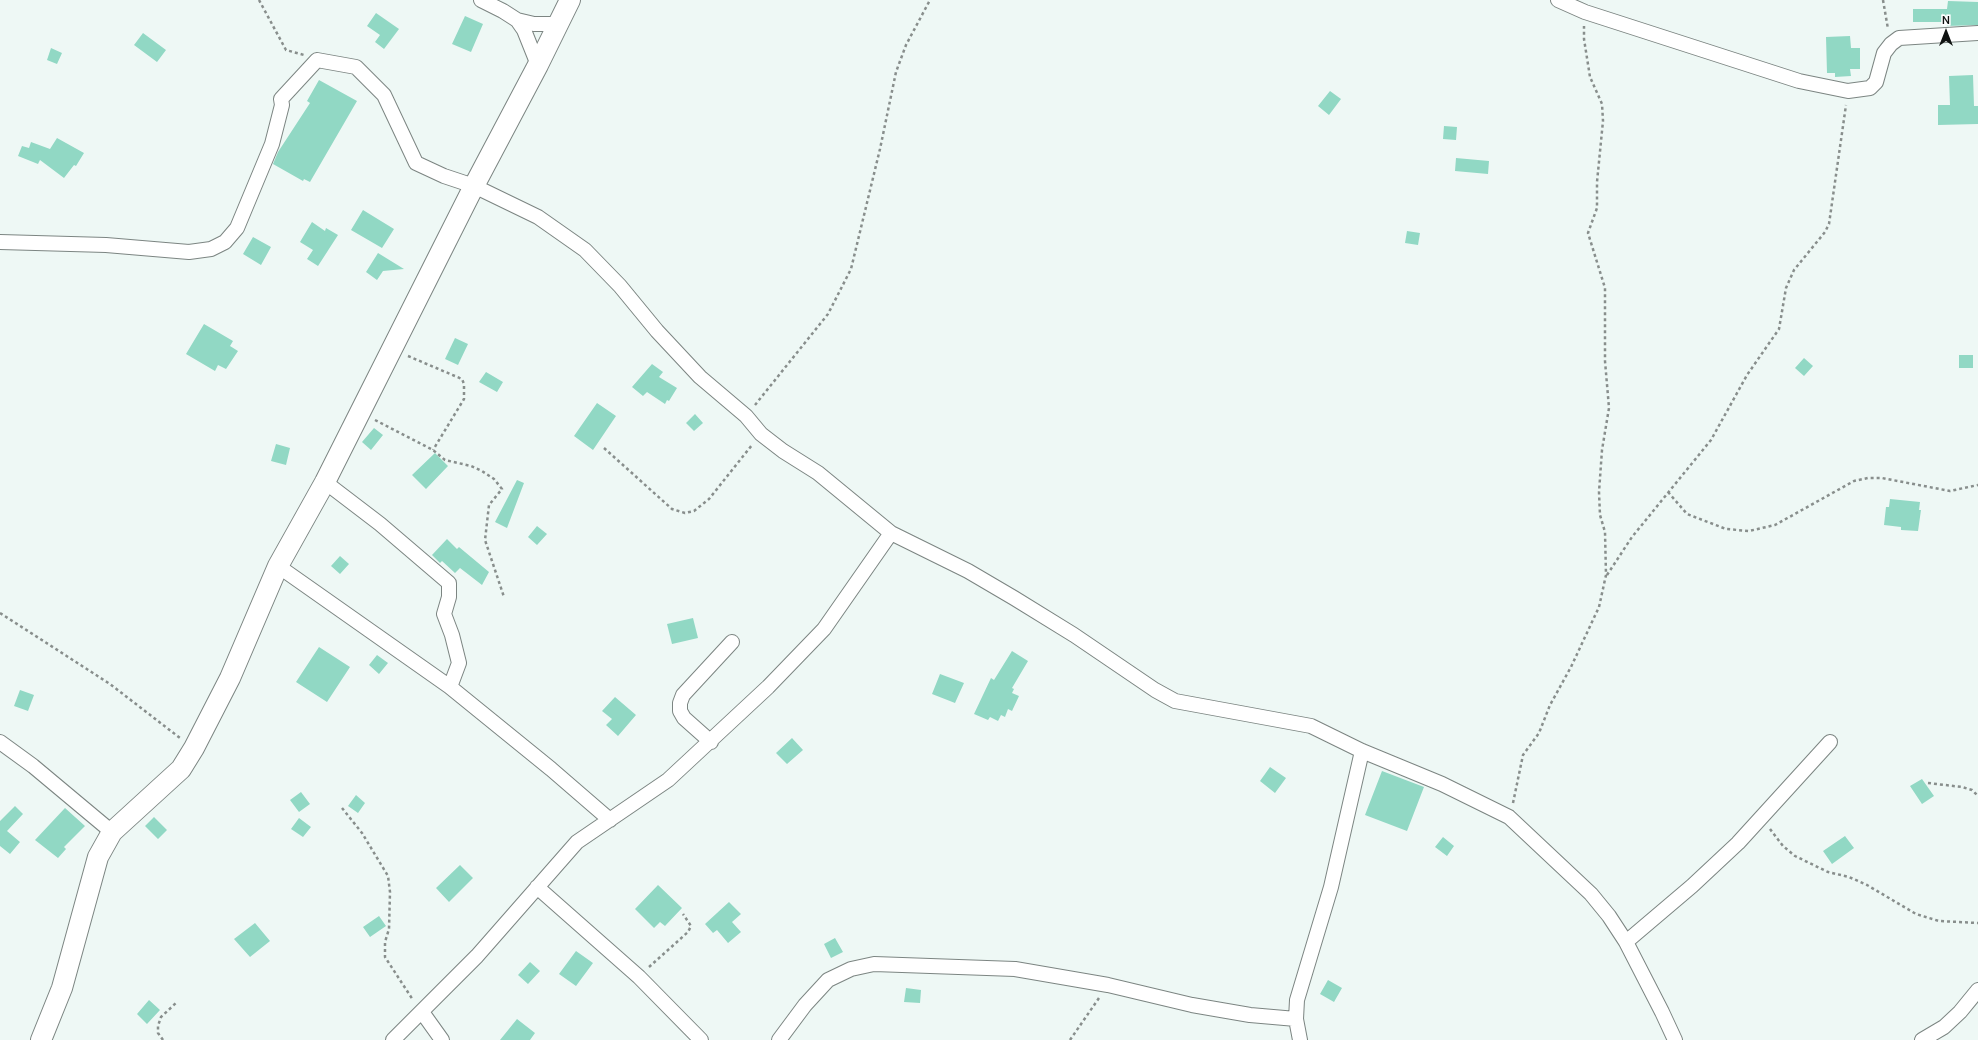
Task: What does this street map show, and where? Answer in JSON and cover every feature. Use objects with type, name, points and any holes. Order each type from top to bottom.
[{"type":"street","points":[[481,0],[517,20],[534,24],[558,24]]},
{"type":"street","points":[[41,1040],[62,988],[98,857],[112,832],[181,769],[194,748],[230,678],[278,566],[325,482],[474,186],[538,65],[570,0]]},
{"type":"street","points":[[1558,0],[1585,12],[1799,81],[1848,91],[1870,88],[1876,82],[1884,53],[1891,44],[1899,38],[1978,33]]},
{"type":"street","points":[[517,20],[524,30],[538,65]]},
{"type":"street","points":[[0,242],[106,245],[189,252],[211,249],[224,242],[237,228],[272,144],[282,105],[281,100],[317,60],[356,67],[384,95],[416,163],[474,186],[538,217],[585,250],[620,286],[657,331],[700,377],[746,416],[761,434],[783,451],[818,473],[891,534],[968,571],[1014,598],[1074,635],[1155,690],[1175,701],[1311,726],[1362,751],[1442,784],[1509,817],[1591,894],[1608,916],[1626,942],[1662,1012],[1674,1040]]},
{"type":"street","points":[[325,482],[380,524],[449,583],[449,597],[444,614],[452,635],[458,663],[450,687]]},
{"type":"street","points":[[393,1040],[477,956],[577,842],[668,780],[711,742],[768,687],[824,629],[891,534]]},
{"type":"street","points":[[278,566],[450,687],[551,769],[610,820]]},
{"type":"street","points":[[711,742],[684,718],[680,711],[680,703],[683,695],[732,642]]},
{"type":"street","points":[[0,742],[33,766],[112,832]]},
{"type":"street","points":[[1626,942],[1692,886],[1738,843],[1830,742]]},
{"type":"street","points":[[1300,1040],[1296,1019],[1297,1000],[1331,887],[1362,751]]},
{"type":"street","points":[[537,887],[638,977],[701,1040]]},
{"type":"street","points":[[779,1040],[805,1005],[828,980],[851,969],[874,964],[1015,969],[1108,985],[1192,1005],[1243,1014],[1296,1019]]},
{"type":"street","points":[[1922,1040],[1944,1026],[1960,1012],[1978,990]]},
{"type":"street","points":[[422,1012],[442,1040]]},
{"type":"path","points":[[259,0],[286,50],[317,60]]},
{"type":"path","points":[[746,416],[828,314],[851,269],[880,149],[896,72],[906,44],[930,0]]},
{"type":"path","points":[[1883,0],[1891,44]]},
{"type":"path","points":[[1509,817],[1523,755],[1539,733],[1550,705],[1572,667],[1599,607],[1606,575],[1605,532],[1600,515],[1599,492],[1602,450],[1609,408],[1605,361],[1604,288],[1588,233],[1597,208],[1597,182],[1604,121],[1602,104],[1590,77],[1584,39],[1585,12]]},
{"type":"path","points":[[1606,575],[1632,536],[1711,440],[1748,375],[1779,329],[1786,288],[1794,270],[1825,232],[1829,224],[1848,91]]},
{"type":"path","points":[[392,350],[462,379],[464,384],[464,399],[433,450]]},
{"type":"path","points":[[361,412],[433,450],[445,460],[471,466],[482,472],[494,479],[502,489],[488,505],[485,540],[504,597]]},
{"type":"path","points":[[604,448],[672,508],[685,513],[694,510],[709,500],[761,434]]},
{"type":"path","points":[[1668,492],[1687,514],[1726,529],[1749,531],[1775,525],[1854,481],[1868,478],[1882,478],[1950,491],[1978,486]]},
{"type":"path","points":[[0,614],[110,684],[194,748]]},
{"type":"path","points":[[1928,783],[1962,787],[1972,790],[1978,796]]},
{"type":"path","points":[[342,808],[362,833],[388,876],[390,892],[389,929],[385,942],[385,957],[422,1012]]},
{"type":"path","points":[[1761,816],[1783,846],[1795,856],[1809,864],[1828,872],[1849,877],[1867,885],[1916,914],[1939,921],[1978,923]]},
{"type":"path","points":[[638,977],[688,932],[692,926],[683,914]]},
{"type":"path","points":[[1070,1040],[1108,985]]},
{"type":"path","points":[[163,1040],[158,1033],[158,1026],[161,1017],[177,1002]]},
{"type":"building","points":[[1948,1],[1978,2],[1978,25],[1947,26],[1947,22],[1913,22],[1913,9],[1947,9]]},
{"type":"building","points":[[376,13],[399,29],[384,49],[375,42],[380,35],[367,26]]},
{"type":"building","points":[[465,16],[483,24],[471,52],[452,44]]},
{"type":"building","points":[[143,33],[166,50],[157,62],[134,45]]},
{"type":"building","points":[[1850,36],[1851,48],[1860,48],[1860,69],[1850,69],[1851,76],[1835,77],[1835,73],[1827,73],[1826,37]]},
{"type":"building","points":[[51,48],[62,53],[57,64],[47,60]]},
{"type":"building","points":[[1973,75],[1974,106],[1978,106],[1978,124],[1938,125],[1938,105],[1950,105],[1949,76]]},
{"type":"building","points":[[319,80],[357,101],[310,182],[304,179],[303,181],[273,164],[278,152],[310,103],[307,101]]},
{"type":"building","points":[[1330,91],[1341,99],[1329,115],[1318,106]]},
{"type":"building","points":[[1444,126],[1457,127],[1456,140],[1443,139]]},
{"type":"building","points":[[57,138],[84,153],[76,166],[74,165],[64,178],[40,160],[38,164],[18,156],[22,146],[29,148],[31,142],[50,149]]},
{"type":"building","points":[[1456,158],[1489,161],[1488,174],[1455,171]]},
{"type":"building","points":[[363,210],[394,229],[382,248],[351,230]]},
{"type":"building","points":[[312,222],[325,231],[326,228],[338,235],[318,266],[307,259],[313,250],[300,242]]},
{"type":"building","points":[[1407,231],[1420,233],[1418,245],[1405,243]]},
{"type":"building","points":[[253,237],[271,247],[261,265],[243,254]]},
{"type":"building","points":[[378,253],[404,269],[383,271],[377,280],[366,272]]},
{"type":"building","points":[[204,324],[233,341],[230,346],[238,351],[226,369],[218,365],[215,371],[186,354]]},
{"type":"building","points":[[455,338],[468,344],[458,365],[445,359]]},
{"type":"building","points":[[1959,355],[1973,355],[1973,368],[1959,368]]},
{"type":"building","points":[[1804,358],[1813,366],[1804,376],[1795,368]]},
{"type":"building","points":[[652,364],[663,372],[659,377],[677,388],[669,401],[667,400],[665,404],[647,392],[643,396],[632,387]]},
{"type":"building","points":[[486,372],[503,382],[497,392],[479,382]]},
{"type":"building","points":[[597,403],[616,416],[593,450],[574,436]]},
{"type":"building","points":[[695,414],[703,423],[694,431],[686,423]]},
{"type":"building","points":[[374,428],[383,435],[371,450],[362,442]]},
{"type":"building","points":[[276,444],[290,448],[286,465],[271,461]]},
{"type":"building","points":[[435,453],[448,466],[426,489],[412,475]]},
{"type":"building","points":[[517,480],[524,483],[507,528],[495,522]]},
{"type":"building","points":[[1890,499],[1920,502],[1919,510],[1921,510],[1918,531],[1901,530],[1901,527],[1884,525],[1886,507],[1889,507]]},
{"type":"building","points":[[537,526],[547,534],[537,545],[528,537]]},
{"type":"building","points":[[447,539],[457,549],[459,547],[489,572],[482,585],[460,568],[455,573],[442,561],[440,563],[432,555]]},
{"type":"building","points":[[340,556],[349,564],[340,574],[331,566]]},
{"type":"building","points":[[693,618],[698,638],[672,644],[667,624]]},
{"type":"building","points":[[319,647],[350,667],[327,702],[296,682]]},
{"type":"building","points":[[1012,651],[1028,661],[1012,688],[1014,689],[1012,693],[1019,696],[1012,711],[1008,709],[1005,717],[1001,715],[998,721],[990,717],[988,720],[974,714],[991,678],[994,680]]},
{"type":"building","points":[[377,655],[388,663],[379,674],[369,665]]},
{"type":"building","points":[[940,674],[964,683],[955,703],[932,694]]},
{"type":"building","points":[[20,690],[34,695],[28,711],[14,706]]},
{"type":"building","points":[[615,697],[636,715],[618,736],[606,725],[612,719],[602,711]]},
{"type":"building","points":[[792,738],[803,750],[787,764],[776,753]]},
{"type":"building","points":[[1270,767],[1286,778],[1275,793],[1260,781]]},
{"type":"building","points":[[1382,771],[1424,787],[1407,831],[1365,815]]},
{"type":"building","points":[[1922,779],[1934,796],[1922,804],[1910,786]]},
{"type":"building","points":[[301,792],[310,804],[299,812],[290,800]]},
{"type":"building","points":[[356,795],[365,803],[358,813],[348,806]]},
{"type":"building","points":[[15,806],[23,814],[7,831],[20,842],[10,854],[0,846],[0,821]]},
{"type":"building","points":[[65,808],[85,826],[64,847],[66,849],[58,858],[35,840]]},
{"type":"building","points":[[154,817],[167,830],[158,839],[145,826]]},
{"type":"building","points":[[299,818],[311,827],[303,837],[291,829]]},
{"type":"building","points":[[1845,836],[1854,848],[1832,864],[1823,851]]},
{"type":"building","points":[[1443,837],[1454,846],[1447,856],[1435,847]]},
{"type":"building","points":[[460,865],[473,878],[449,902],[436,888]]},
{"type":"building","points":[[658,885],[682,908],[665,926],[660,922],[654,928],[635,909]]},
{"type":"building","points":[[729,902],[741,914],[732,922],[741,932],[728,943],[717,930],[713,933],[705,924]]},
{"type":"building","points":[[379,916],[386,926],[370,937],[363,927]]},
{"type":"building","points":[[255,923],[270,941],[250,957],[234,939]]},
{"type":"building","points":[[835,938],[843,952],[831,958],[824,944]]},
{"type":"building","points":[[576,951],[593,963],[576,986],[559,974]]},
{"type":"building","points":[[530,962],[540,971],[528,984],[518,975]]},
{"type":"building","points":[[1328,980],[1342,988],[1334,1002],[1320,994]]},
{"type":"building","points":[[906,988],[921,990],[920,1003],[904,1002]]},
{"type":"building","points":[[149,1000],[160,1010],[147,1024],[137,1014]]},
{"type":"building","points":[[517,1019],[535,1033],[530,1040],[500,1040]]}]
